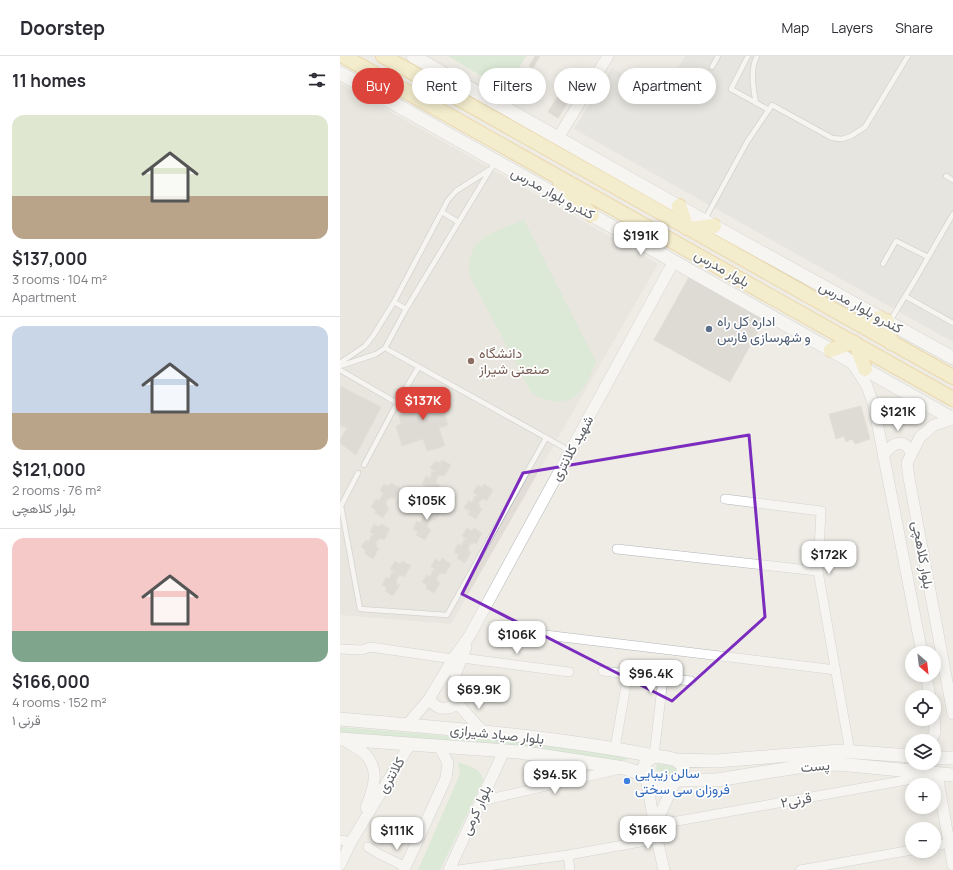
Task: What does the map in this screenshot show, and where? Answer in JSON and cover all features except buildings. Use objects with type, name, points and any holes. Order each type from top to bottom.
[{"type":"main road","name":"بلوار مدرس","points":[[383,56],[953,377]]},
{"type":"main road","name":"کندرو بلوار مدرس","points":[[413,56],[709,223],[953,358]]},
{"type":"main road","name":"بلوار مدرس","points":[[343,60],[627,214],[953,399]]},
{"type":"main road","name":"کندرو بلوار مدرس","points":[[340,73],[493,165],[592,215],[953,419]]},
{"type":"main road","points":[[548,171],[592,215]]},
{"type":"main road","points":[[679,206],[689,229],[709,223]]},
{"type":"main road","points":[[859,324],[885,320],[892,343]]},
{"type":"main road","points":[[831,350],[854,343],[865,369]]},
{"type":"main road","name":"بلوار صیاد شیرازی","points":[[340,719],[482,731],[654,756]]},
{"type":"main road","name":"بلوار صیاد شیرازی","points":[[342,739],[504,750],[624,768],[646,776]]},
{"type":"main road","points":[[621,750],[631,755],[629,765],[624,768]]},
{"type":"main road","name":"پست","points":[[676,760],[716,761],[803,753],[850,752],[905,755]]},
{"type":"main road","points":[[654,756],[676,760],[681,765],[683,772],[681,778],[677,781],[665,784],[646,776],[644,764],[648,759],[654,756]]},
{"type":"main road","points":[[941,758],[953,758]]},
{"type":"main road","points":[[716,761],[709,764],[706,768],[707,773],[717,780]]},
{"type":"main road","name":"پست","points":[[677,781],[717,780],[804,766],[839,764],[953,775]]},
{"type":"street","points":[[558,138],[608,56]]},
{"type":"street","name":"شهید کلانتری","points":[[457,658],[674,261]]},
{"type":"street","name":"بلوار کلاهچی","points":[[851,361],[867,386],[874,406],[921,646]]},
{"type":"street","name":"بلوار کلاهچی","points":[[952,711],[907,463],[920,436],[934,425],[953,419]]},
{"type":"street","points":[[883,456],[887,450],[898,443],[904,444],[909,448],[911,453]]},
{"type":"street","points":[[725,499],[821,510],[818,572],[850,752]]},
{"type":"street","points":[[617,549],[818,572]]},
{"type":"street","points":[[496,629],[836,670]]},
{"type":"street","points":[[340,648],[362,650],[370,646],[569,672]]},
{"type":"street","points":[[407,725],[429,699],[457,658]]},
{"type":"street","points":[[457,658],[455,692],[458,704],[482,731]]},
{"type":"street","points":[[603,671],[628,674],[621,750]]},
{"type":"street","points":[[654,756],[663,678],[691,681]]},
{"type":"street","points":[[429,699],[433,705],[442,709],[458,704]]},
{"type":"street","points":[[941,718],[947,716],[952,711]]},
{"type":"street","name":"کلانتری","points":[[342,739],[364,754],[374,767],[375,780],[360,828]]},
{"type":"street","name":"کلانتری","points":[[340,865],[351,842],[410,744]]},
{"type":"street","points":[[368,847],[405,868],[446,778],[448,763],[439,746]]},
{"type":"street","name":"بلوار کرمی","points":[[449,870],[504,750]]},
{"type":"street","points":[[480,801],[624,768]]},
{"type":"street","points":[[936,774],[953,866]]},
{"type":"street","name":"قرنی۲","points":[[654,825],[936,774]]},
{"type":"street","points":[[646,776],[654,825],[664,870]]},
{"type":"street","points":[[654,825],[677,781]]},
{"type":"street","points":[[944,812],[946,805],[953,801]]},
{"type":"street","points":[[458,870],[568,855],[657,839]]},
{"type":"street","points":[[340,840],[351,842]]},
{"type":"street","points":[[941,845],[949,843]]},
{"type":"street","points":[[800,870],[905,851]]},
{"type":"street","points":[[568,855],[570,870]]},
{"type":"lane","points":[[712,67],[718,56]]},
{"type":"lane","points":[[748,56],[731,88],[769,110]]},
{"type":"lane","points":[[756,102],[753,87],[754,62],[757,56]]},
{"type":"lane","points":[[709,223],[747,142],[772,106],[832,138],[842,139],[852,136],[865,127],[908,56]]},
{"type":"lane","points":[[340,365],[365,346],[369,341],[394,302],[448,200],[456,191],[493,165]]},
{"type":"lane","points":[[340,365],[376,354],[384,348],[493,165]]},
{"type":"lane","points":[[946,176],[953,180]]},
{"type":"lane","points":[[442,212],[458,222]]},
{"type":"lane","points":[[885,320],[905,296],[953,214]]},
{"type":"lane","points":[[883,264],[896,241],[928,257]]},
{"type":"lane","points":[[905,296],[953,323]]},
{"type":"lane","points":[[394,302],[406,309]]},
{"type":"lane","points":[[384,348],[570,451]]},
{"type":"lane","points":[[364,465],[397,403],[418,368]]},
{"type":"lane","points":[[340,370],[397,403]]},
{"type":"lane","points":[[358,473],[341,506],[360,609],[447,615],[546,438]]},
{"type":"highlighted area","points":[[749,435],[765,617],[672,701],[462,594],[523,473]]},
{"type":"shaded area","points":[[685,56],[953,56],[953,342],[574,129],[590,104],[610,104],[610,71],[612,68],[618,72],[618,104],[716,104],[716,68],[678,68]]},
{"type":"shaded area","name":"دانشگاه صنعتی شیراز","points":[[340,83],[352,90],[352,104],[377,104],[658,264],[451,624],[340,615]]},
{"type":"green space","points":[[448,56],[526,56],[519,68],[479,68],[479,74],[471,68]]},
{"type":"green space","points":[[524,220],[596,362],[584,387],[572,398],[566,401],[559,402],[544,399],[531,392],[470,276],[469,263],[472,252],[477,244],[484,238],[502,228]]},
{"type":"green space","points":[[340,727],[569,746],[629,755],[628,759],[621,761],[523,748],[372,736],[340,732]]},
{"type":"green space","points":[[458,762],[477,770],[483,781],[440,870],[418,870],[460,774]]},
{"type":"green space","points":[[659,762],[673,762],[680,771],[671,776],[656,770]]},
{"type":"place","name":"اداره کل راه و شهرسازی فارس","points":[[709,329]]},
{"type":"place","name":"دانشگاه صنعتی شیراز","points":[[471,361]]},
{"type":"place","name":"سالن زیبایی فروزان سی سختی","points":[[627,781]]}]
